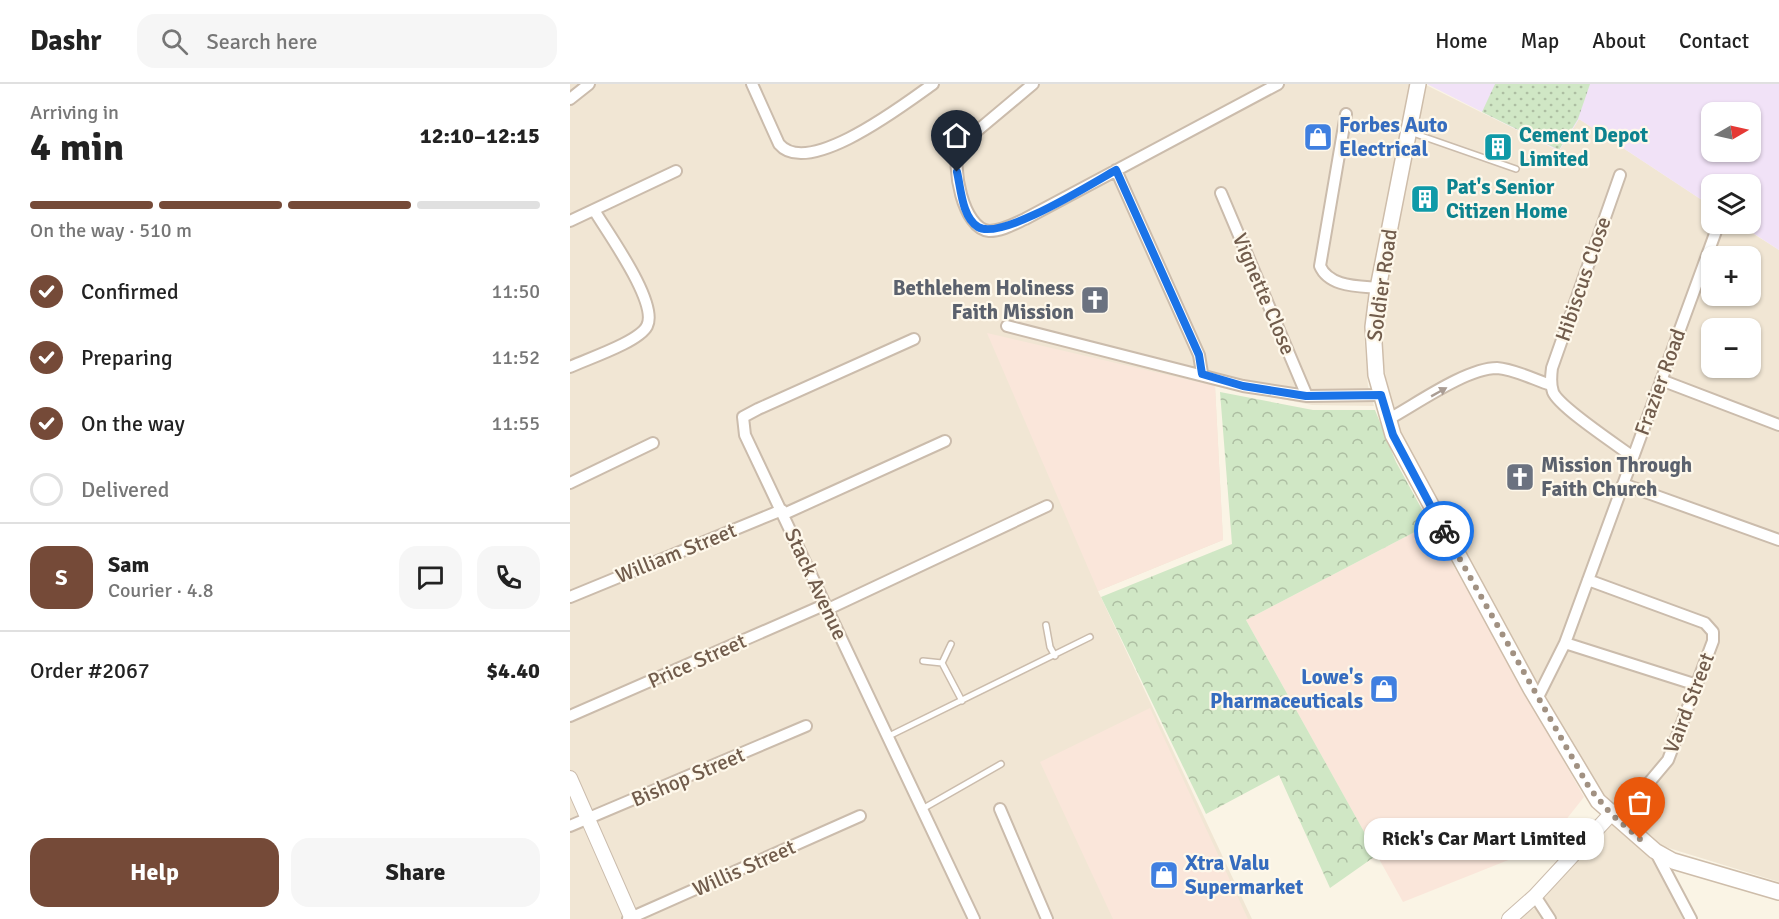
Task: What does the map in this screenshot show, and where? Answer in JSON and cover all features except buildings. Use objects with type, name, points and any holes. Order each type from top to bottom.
[{"type":"main road","name":"Soldier Road","points":[[1418,84],[1378,288],[1373,340],[1387,420],[1407,465],[1537,699],[1590,789],[1611,814],[1655,851],[1672,861],[1779,892]]},
{"type":"street","points":[[570,99],[589,84]]},
{"type":"street","points":[[752,84],[779,144],[786,152],[797,154],[813,152],[854,137],[933,84]]},
{"type":"street","points":[[1033,84],[959,146],[957,172],[969,218],[978,227],[988,231],[1005,228],[1278,84]]},
{"type":"street","points":[[1346,114],[1320,266],[1330,279],[1378,288]]},
{"type":"street","points":[[1116,170],[1199,355],[1202,374]]},
{"type":"street","points":[[570,221],[676,171]]},
{"type":"street","name":"Hibiscus Close","points":[[1551,385],[1552,368],[1620,175]]},
{"type":"street","name":"Vignette Close","points":[[1221,193],[1306,396]]},
{"type":"street","points":[[570,367],[636,337],[647,327],[650,316],[643,294],[594,210]]},
{"type":"street","name":"Frazier Road","points":[[1537,699],[1565,643],[1715,234]]},
{"type":"street","points":[[1007,326],[1243,386],[1306,396],[1381,395]]},
{"type":"street","name":"Stack Avenue","points":[[914,339],[743,417],[745,435],[783,512],[825,607],[924,807],[974,919]]},
{"type":"street","points":[[1387,420],[1464,378],[1484,370],[1498,368],[1551,385],[1555,396],[1567,407],[1633,457]]},
{"type":"street","points":[[1661,380],[1779,425]]},
{"type":"street","name":"William Street","points":[[570,597],[783,512],[945,441]]},
{"type":"street","points":[[570,483],[653,443]]},
{"type":"street","points":[[1623,484],[1779,540]]},
{"type":"street","name":"Price Street","points":[[570,716],[825,607],[1047,506]]},
{"type":"street","name":"Vaird Street","points":[[1588,580],[1705,623],[1713,632],[1713,641],[1668,760],[1660,772],[1611,814]]},
{"type":"street","points":[[1565,643],[1697,685]]},
{"type":"street","name":"Bishop Street","points":[[570,826],[806,726]]},
{"type":"street","points":[[570,778],[631,919]]},
{"type":"street","points":[[1000,809],[1047,919]]},
{"type":"street","points":[[1509,919],[1535,896],[1611,814]]},
{"type":"street","name":"Willis Street","points":[[631,919],[860,816]]},
{"type":"street","points":[[1655,851],[1691,919]]},
{"type":"street","points":[[1535,896],[1550,919]]},
{"type":"lane","points":[[1408,131],[1516,169]]},
{"type":"lane","points":[[1046,625],[1050,647],[1055,656]]},
{"type":"lane","points":[[889,736],[1090,638]]},
{"type":"lane","points":[[942,663],[951,644]]},
{"type":"lane","points":[[922,661],[942,663]]},
{"type":"lane","points":[[942,663],[962,701]]},
{"type":"lane","points":[[924,807],[1001,764]]},
{"type":"shaded area","points":[[570,84],[1412,84],[1364,335],[1368,386],[1374,406],[1312,405],[1215,386],[1223,540],[1098,591],[1252,919],[570,919]]},
{"type":"shaded area","points":[[1427,84],[1779,84],[1779,250],[1754,234],[1761,234],[1761,174],[1701,174],[1701,199],[1579,119],[1559,151]]},
{"type":"shaded area","points":[[1426,85],[1559,151],[1579,119],[1701,199],[1701,234],[1754,234],[1779,250],[1779,882],[1659,845],[1600,796],[1418,471],[1391,408],[1380,342],[1388,275]]},
{"type":"shaded area","points":[[987,333],[1215,386],[1223,540],[1098,591]]},
{"type":"shaded area","points":[[1430,524],[1584,797],[1546,845],[1403,902],[1246,620]]},
{"type":"shaded area","points":[[1150,708],[1248,919],[1113,919],[1040,762]]},
{"type":"shaded area","points":[[1611,821],[1658,866],[1683,919],[1518,919],[1536,907]]},
{"type":"green space","points":[[1495,84],[1590,84],[1578,119],[1559,150],[1482,112]]},
{"type":"green space","points":[[1220,392],[1313,410],[1375,410],[1396,462],[1430,524],[1246,620],[1377,855],[1330,888],[1279,775],[1206,814],[1101,597],[1232,544]]},
{"type":"way so far","points":[[1444,531],[1537,699],[1590,789],[1611,814],[1640,839]]},
{"type":"place","name":"Forbes Auto Electrical","points":[[1318,137]]},
{"type":"place","name":"Cement Depot Limited","points":[[1498,147]]},
{"type":"place","name":"Pat's Senior Citizen Home","points":[[1425,199]]},
{"type":"place","name":"Bethlehem Holiness Faith Mission","points":[[1095,300]]},
{"type":"place","name":"Mission Through Faith Church","points":[[1520,477]]},
{"type":"place","name":"Lowe's Pharmaceuticals","points":[[1384,689]]},
{"type":"place","name":"Rick's Car Mart Limited","points":[[1640,839]]},
{"type":"place","name":"Xtra Valu Supermarket","points":[[1164,875]]},
{"type":"route","points":[[957,172],[969,218],[978,227],[988,231],[1005,228],[1025,219],[1116,170],[1199,355],[1202,374],[1243,386],[1306,396],[1381,395],[1393,435],[1444,531]]}]
